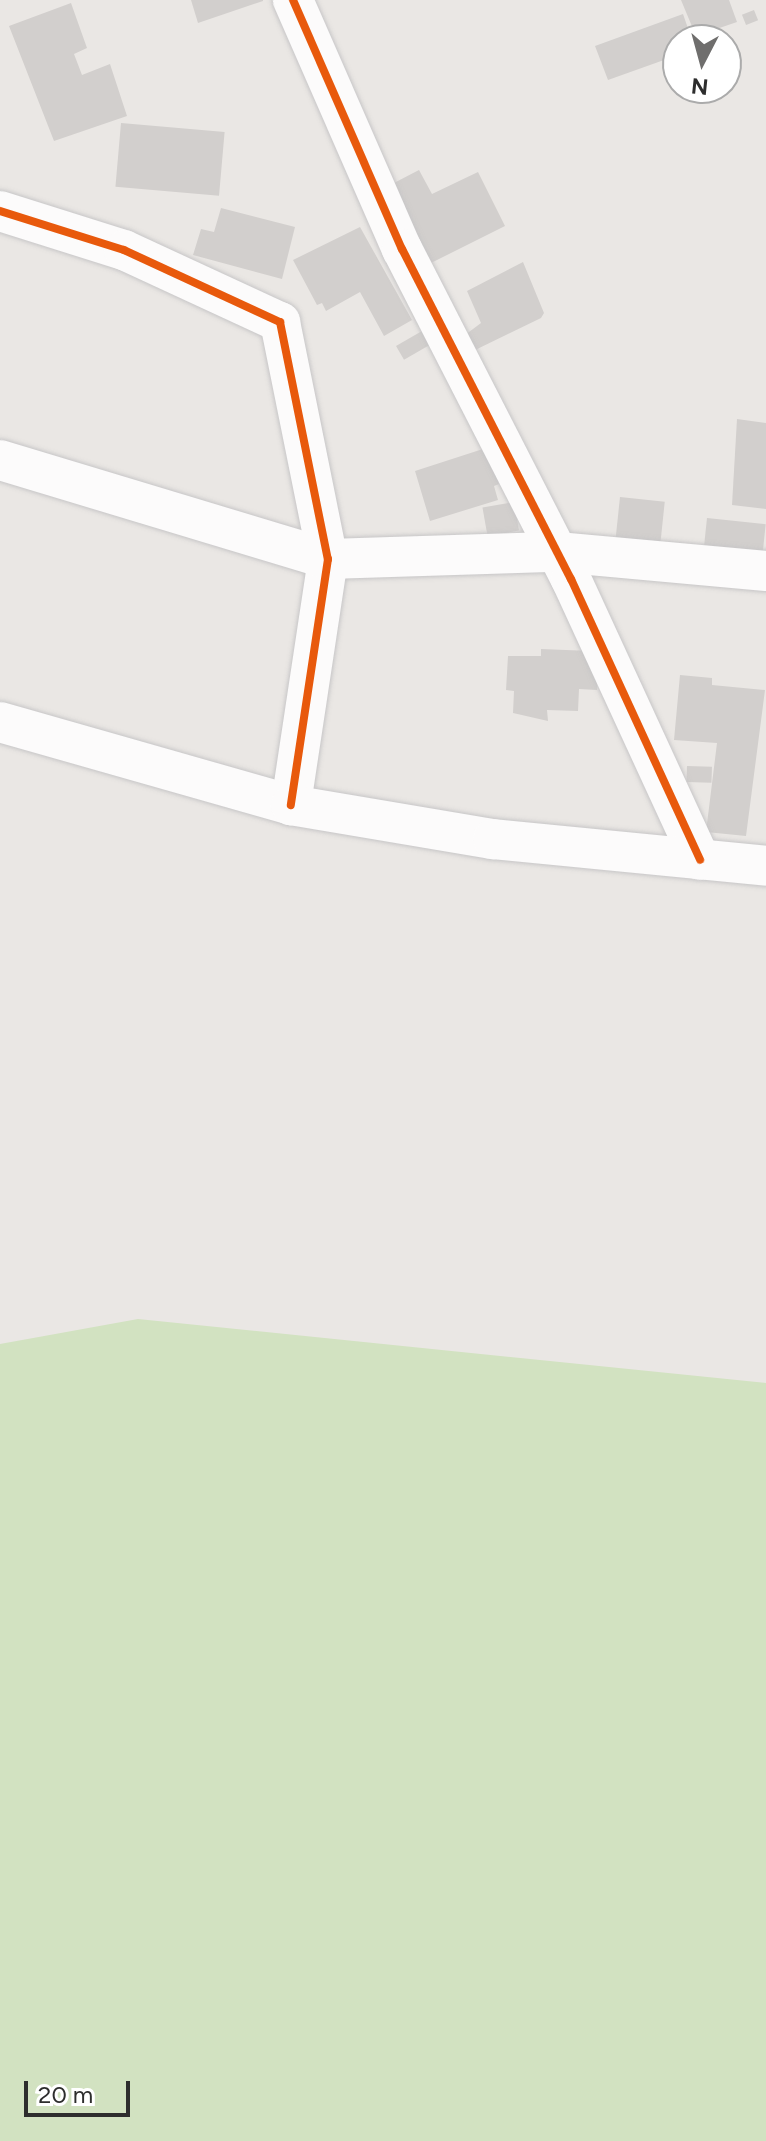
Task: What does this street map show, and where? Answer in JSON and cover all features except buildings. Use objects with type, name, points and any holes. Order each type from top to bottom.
[{"type":"street","points":[[293,0],[402,249],[557,552],[700,860]]},
{"type":"street","points":[[0,211],[124,250],[280,322],[328,559],[291,805]]},
{"type":"street","points":[[0,460],[328,559],[557,552],[766,571]]},
{"type":"street","points":[[0,722],[291,805],[493,839],[766,866]]},
{"type":"green space","points":[[138,1319],[766,1383],[766,2141],[0,2141],[0,1344]]},
{"type":"cycle path","points":[[293,0],[402,249],[571,579],[700,860]]},
{"type":"cycle path","points":[[0,211],[124,250],[280,322],[328,559],[291,805]]}]
